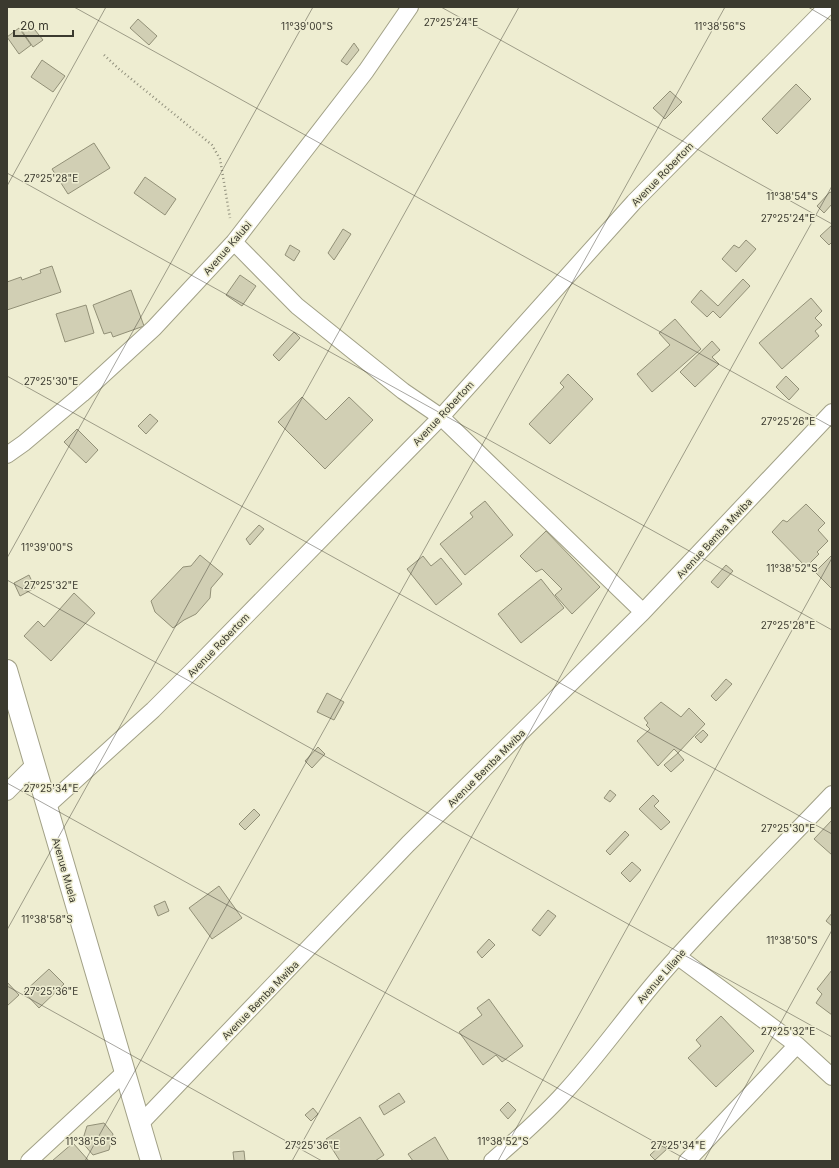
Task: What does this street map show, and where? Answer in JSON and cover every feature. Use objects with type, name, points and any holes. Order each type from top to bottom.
[{"type":"street","name":"Avenue Kalubi","points":[[7,455],[24,443],[82,394],[154,328],[234,242],[366,71],[410,7]]},
{"type":"street","name":"Avenue Robertom","points":[[47,806],[153,710],[441,417],[634,202],[827,7]]},
{"type":"street","points":[[234,242],[297,306],[403,391],[441,417],[643,612]]},
{"type":"street","name":"Avenue Bemba Mwiba","points":[[140,1124],[408,844],[643,612],[832,412]]},
{"type":"street","name":"Avenue Muela","points":[[7,670],[151,1161]]},
{"type":"street","points":[[7,792],[35,764]]},
{"type":"street","name":"Avenue Liliane","points":[[492,1161],[565,1093],[677,956],[832,794]]},
{"type":"street","points":[[677,956],[797,1045],[832,1077]]},
{"type":"street","points":[[687,1161],[797,1045]]},
{"type":"street","points":[[28,1161],[125,1072]]},
{"type":"path","points":[[104,55],[212,146],[220,159],[234,242]]},
{"type":"building","points":[[138,19],[157,36],[149,45],[130,28]]},
{"type":"building","points":[[31,25],[43,40],[33,47],[22,31]]},
{"type":"building","points":[[19,28],[31,45],[19,54],[7,37]]},
{"type":"building","points":[[354,43],[359,50],[347,65],[341,61]]},
{"type":"building","points":[[42,60],[65,76],[53,92],[31,77]]},
{"type":"building","points":[[796,84],[811,99],[777,134],[762,119]]},
{"type":"building","points":[[670,91],[682,102],[665,119],[653,108]]},
{"type":"building","points":[[94,143],[110,168],[68,194],[52,169]]},
{"type":"building","points":[[145,177],[176,199],[165,215],[134,193]]},
{"type":"building","points":[[830,192],[832,193],[832,204],[824,213],[817,206]]},
{"type":"building","points":[[832,225],[832,242],[829,245],[820,236]]},
{"type":"building","points":[[343,229],[351,234],[334,260],[328,253]]},
{"type":"building","points":[[746,240],[756,249],[736,272],[722,259],[734,245],[739,248]]},
{"type":"building","points":[[290,245],[300,251],[294,261],[285,255]]},
{"type":"building","points":[[52,266],[61,292],[7,310],[7,282],[21,277],[22,280],[41,273],[40,270]]},
{"type":"building","points":[[240,275],[256,286],[242,306],[226,295]]},
{"type":"building","points":[[743,279],[750,286],[720,318],[713,311],[707,317],[691,302],[701,290],[718,306]]},
{"type":"building","points":[[131,290],[144,326],[113,337],[111,332],[104,334],[93,305]]},
{"type":"building","points":[[811,298],[822,311],[815,318],[822,325],[815,331],[819,336],[782,369],[759,343]]},
{"type":"building","points":[[86,305],[94,333],[65,342],[56,314]]},
{"type":"building","points":[[675,319],[701,349],[652,392],[637,374],[670,345],[659,333]]},
{"type":"building","points":[[294,332],[300,338],[279,361],[273,355]]},
{"type":"building","points":[[712,341],[720,350],[712,357],[719,364],[695,387],[680,372]]},
{"type":"building","points":[[568,374],[593,399],[550,444],[529,424],[564,387],[560,383]]},
{"type":"building","points":[[786,376],[799,389],[789,400],[776,387]]},
{"type":"building","points":[[302,397],[326,420],[349,397],[373,420],[325,469],[278,422]]},
{"type":"building","points":[[150,414],[158,421],[146,434],[138,426]]},
{"type":"building","points":[[77,429],[98,450],[86,463],[64,442]]},
{"type":"building","points":[[485,501],[513,535],[465,575],[440,544],[473,517],[470,513]]},
{"type":"building","points":[[806,504],[825,523],[818,530],[828,541],[817,552],[819,554],[806,567],[772,532],[783,520],[787,522]]},
{"type":"building","points":[[259,525],[264,529],[250,545],[246,539]]},
{"type":"building","points":[[546,531],[600,587],[572,614],[555,595],[562,589],[542,569],[536,572],[520,556]]},
{"type":"building","points":[[200,555],[223,574],[211,588],[210,598],[196,614],[173,628],[155,612],[151,601],[183,567],[191,566]]},
{"type":"building","points":[[832,555],[832,589],[815,572]]},
{"type":"building","points":[[423,556],[431,566],[441,558],[462,584],[436,605],[407,569]]},
{"type":"building","points":[[726,565],[733,571],[718,588],[711,582]]},
{"type":"building","points":[[29,575],[35,588],[20,596],[14,583]]},
{"type":"building","points":[[541,579],[564,608],[521,643],[498,614]]},
{"type":"building","points":[[74,593],[95,613],[51,661],[24,636],[38,621],[44,627]]},
{"type":"building","points":[[726,679],[732,684],[716,701],[711,696]]},
{"type":"building","points":[[327,693],[344,702],[334,720],[317,712]]},
{"type":"building","points":[[661,702],[681,717],[689,708],[705,724],[678,753],[674,749],[658,766],[637,741],[650,729],[646,725],[648,723],[644,718]]},
{"type":"building","points":[[703,730],[708,735],[701,743],[695,737]]},
{"type":"building","points":[[318,747],[325,754],[312,768],[305,761]]},
{"type":"building","points":[[678,753],[684,760],[671,772],[664,765]]},
{"type":"building","points":[[610,790],[616,795],[610,802],[604,798]]},
{"type":"building","points":[[653,795],[659,801],[654,806],[670,822],[661,830],[639,809]]},
{"type":"building","points":[[254,809],[260,815],[245,830],[239,824]]},
{"type":"building","points":[[832,820],[832,855],[814,839]]},
{"type":"building","points":[[625,831],[629,835],[610,855],[606,851]]},
{"type":"building","points":[[632,862],[641,870],[630,882],[621,873]]},
{"type":"building","points":[[219,886],[242,918],[212,939],[189,908]]},
{"type":"building","points":[[165,901],[169,911],[158,916],[154,906]]},
{"type":"building","points":[[548,910],[556,916],[540,936],[532,930]]},
{"type":"building","points":[[832,913],[832,926],[826,921]]},
{"type":"building","points":[[489,939],[495,945],[482,958],[477,952]]},
{"type":"building","points":[[49,969],[64,984],[39,1008],[24,992]]},
{"type":"building","points":[[832,970],[832,1015],[816,1003],[822,994],[817,989]]},
{"type":"building","points":[[7,982],[19,995],[7,1006]]},
{"type":"building","points":[[489,999],[523,1046],[502,1062],[496,1055],[483,1065],[459,1032],[482,1015],[477,1008]]},
{"type":"building","points":[[721,1016],[754,1051],[716,1087],[688,1058],[701,1046],[696,1040]]},
{"type":"building","points":[[399,1093],[405,1102],[384,1115],[379,1106]]},
{"type":"building","points":[[508,1102],[516,1110],[508,1119],[500,1110]]},
{"type":"building","points":[[313,1108],[318,1114],[311,1121],[305,1115]]},
{"type":"building","points":[[360,1117],[384,1155],[375,1161],[340,1161],[326,1139]]},
{"type":"building","points":[[104,1123],[113,1134],[109,1150],[93,1155],[82,1142],[87,1126]]},
{"type":"building","points":[[435,1137],[449,1161],[413,1161],[408,1154]]},
{"type":"building","points":[[73,1143],[89,1161],[52,1161]]},
{"type":"building","points":[[663,1143],[668,1148],[655,1160],[650,1155]]},
{"type":"building","points":[[244,1151],[245,1161],[234,1161],[233,1152]]}]
